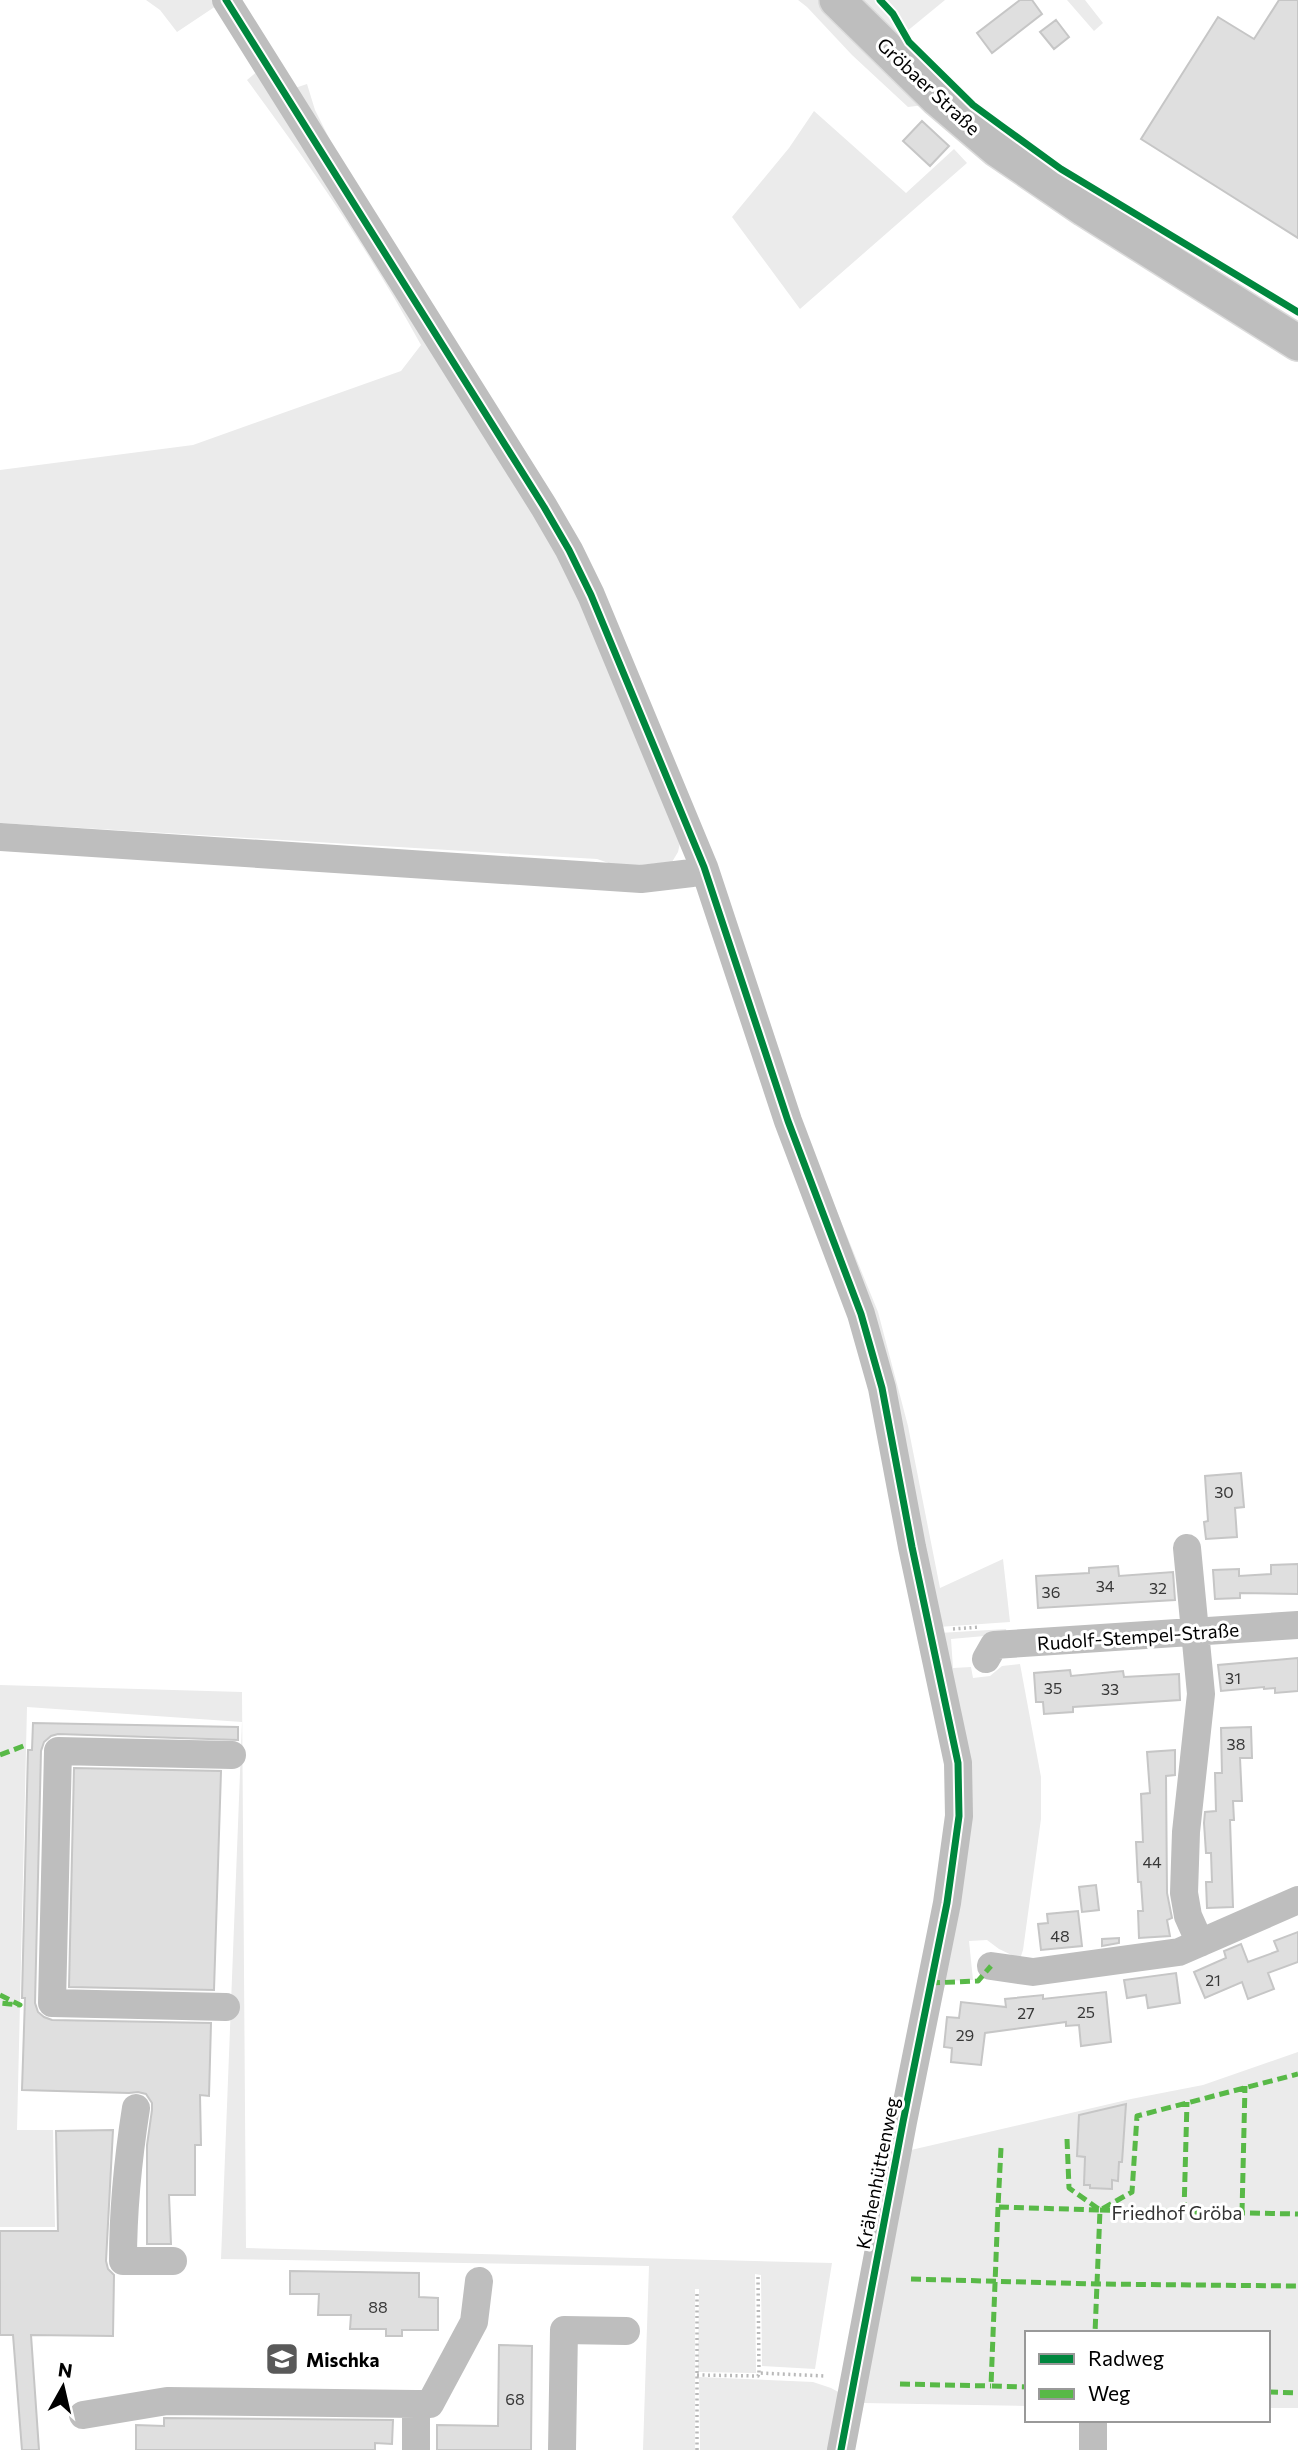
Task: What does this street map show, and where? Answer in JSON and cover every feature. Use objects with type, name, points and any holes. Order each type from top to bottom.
[{"type":"main road","name":"Gröbaer Straße","points":[[837,0],[937,98],[997,149],[1024,169],[1298,343]]},
{"type":"street","name":"Krähenhüttenweg","points":[[226,0],[569,550],[614,648],[704,867],[788,1121],[861,1314],[883,1388],[912,1547],[958,1763],[959,1816],[947,1903],[841,2450]]},
{"type":"street","points":[[0,837],[641,879],[692,873],[704,867]]},
{"type":"street","points":[[1187,1548],[1201,1694],[1186,1832],[1184,1893],[1188,1916],[1200,1943]]},
{"type":"street","name":"Rudolf-Stempel-Straße","points":[[986,1659],[993,1645],[1298,1625]]},
{"type":"street","points":[[226,2007],[52,2003],[58,1751],[232,1755]]},
{"type":"street","points":[[991,1966],[1033,1972],[1179,1952],[1298,1900]]},
{"type":"street","points":[[136,2108],[123,2209],[123,2261],[173,2261]]},
{"type":"street","points":[[83,2415],[167,2401],[430,2404],[474,2322],[479,2281]]},
{"type":"street","points":[[562,2450],[564,2330],[626,2331]]},
{"type":"street","points":[[416,2404],[416,2450]]},
{"type":"street","points":[[1093,2422],[1093,2450]]},
{"type":"path","points":[[758,2277],[759,2373]]},
{"type":"path","points":[[697,2291],[697,2450]]},
{"type":"path","points":[[697,2375],[758,2376],[759,2373],[825,2376]]},
{"type":"green space","points":[[146,0],[217,0],[219,4],[177,32],[160,10]]},
{"type":"green space","points":[[798,0],[826,0],[924,105],[908,107]]},
{"type":"green space","points":[[849,0],[875,0],[905,43]]},
{"type":"green space","points":[[885,0],[945,0],[906,32],[895,11]]},
{"type":"green space","points":[[1067,0],[1085,0],[1103,23],[1094,31]]},
{"type":"green space","points":[[260,69],[560,551],[680,843],[672,862],[620,867],[597,859],[0,823],[0,470],[193,445],[401,371],[421,345],[338,210],[247,80]]},
{"type":"green space","points":[[307,84],[315,110],[332,144],[580,542],[818,1165],[878,1312],[908,1426],[940,1588],[1003,1559],[1010,1622],[938,1627],[898,1431],[618,644],[292,89]]},
{"type":"green space","points":[[814,111],[906,193],[954,149],[967,163],[800,309],[732,217],[789,148]]},
{"type":"green space","points":[[1006,1629],[1007,1634],[951,1639],[953,1668],[971,1667],[973,1678],[990,1676],[1002,1666],[1020,1664],[1041,1777],[1041,1819],[1023,1950],[1020,1959],[987,1940],[969,1941],[973,1980],[938,1981],[953,1917],[939,1633]]},
{"type":"green space","points":[[0,1685],[242,1692],[246,2248],[832,2263],[815,2369],[762,2366],[761,2275],[755,2274],[756,2373],[698,2372],[699,2289],[695,2289],[695,2450],[643,2450],[649,2266],[221,2259],[242,1722],[27,1707],[17,2130],[53,2130],[55,2227],[0,2227]]},
{"type":"green space","name":"Friedhof Gröba","points":[[1298,2052],[1298,2408],[1270,2408],[1270,2331],[1025,2331],[1025,2406],[863,2403],[911,2150],[1203,2085]]},
{"type":"green space","points":[[699,2377],[813,2382],[842,2394],[832,2450],[700,2450]]},
{"type":"building","points":[[1020,0],[1032,0],[1042,14],[992,53],[977,33]]},
{"type":"building","points":[[1279,0],[1298,0],[1298,238],[1141,139],[1218,17],[1254,39]]},
{"type":"building","points":[[1056,20],[1069,37],[1054,49],[1040,32]]},
{"type":"building","points":[[922,121],[949,146],[930,166],[903,141]]},
{"type":"building","points":[[1241,1473],[1244,1507],[1235,1508],[1237,1537],[1206,1539],[1204,1522],[1208,1521],[1205,1476]]},
{"type":"building","points":[[1298,1564],[1298,1594],[1240,1593],[1240,1598],[1215,1599],[1213,1570],[1239,1569],[1239,1576],[1271,1574],[1271,1565]]},
{"type":"building","points":[[1118,1566],[1119,1576],[1173,1572],[1175,1600],[1038,1608],[1036,1576],[1089,1573],[1089,1568]]},
{"type":"building","points":[[1298,1658],[1298,1691],[1275,1693],[1275,1688],[1264,1687],[1221,1691],[1218,1665]]},
{"type":"building","points":[[1070,1670],[1071,1676],[1123,1671],[1124,1677],[1179,1674],[1180,1700],[1073,1707],[1073,1712],[1044,1714],[1043,1702],[1036,1702],[1034,1673]]},
{"type":"building","points":[[33,1723],[238,1727],[238,1740],[58,1734],[44,1742],[41,1751],[35,2003],[38,2012],[52,2020],[211,2023],[209,2096],[200,2095],[201,2145],[195,2145],[195,2195],[169,2195],[171,2244],[147,2244],[147,2145],[152,2103],[146,2094],[22,2090],[28,1750],[32,1750]]},
{"type":"building","points":[[1251,1727],[1252,1758],[1240,1758],[1242,1801],[1233,1801],[1234,1820],[1230,1820],[1233,1907],[1207,1908],[1206,1882],[1212,1882],[1211,1853],[1206,1853],[1204,1823],[1205,1812],[1216,1811],[1215,1773],[1222,1773],[1221,1728]]},
{"type":"building","points":[[1175,1750],[1175,1775],[1166,1776],[1167,1893],[1172,1918],[1167,1920],[1170,1936],[1139,1938],[1138,1911],[1143,1911],[1136,1842],[1143,1842],[1141,1794],[1150,1793],[1147,1752]]},
{"type":"building","points":[[74,1768],[221,1771],[214,1990],[69,1987]]},
{"type":"building","points":[[1096,1885],[1099,1910],[1082,1912],[1079,1887]]},
{"type":"building","points":[[1078,1911],[1082,1946],[1041,1950],[1038,1924],[1048,1923],[1047,1914]]},
{"type":"building","points":[[1298,1932],[1298,1962],[1268,1973],[1274,1989],[1248,1999],[1242,1982],[1205,1998],[1194,1972],[1226,1958],[1224,1951],[1241,1944],[1248,1962],[1278,1951],[1274,1941]]},
{"type":"building","points":[[1119,1938],[1119,1943],[1102,1946],[1102,1939]]},
{"type":"building","points":[[1176,1973],[1180,2003],[1148,2008],[1146,1995],[1127,1998],[1124,1980]]},
{"type":"building","points":[[1106,1992],[1111,2042],[1081,2046],[1079,2025],[1066,2026],[1066,2022],[985,2033],[981,2065],[951,2062],[952,2048],[944,2047],[947,2017],[959,2018],[961,2002],[1006,2007],[1005,1999],[1043,1995],[1043,1999]]},
{"type":"building","points":[[1126,2104],[1118,2181],[1112,2180],[1112,2189],[1090,2188],[1090,2185],[1084,2185],[1085,2157],[1077,2156],[1079,2115]]},
{"type":"building","points":[[113,2130],[106,2261],[108,2269],[114,2275],[113,2336],[31,2335],[39,2450],[22,2450],[13,2335],[0,2335],[0,2231],[58,2231],[56,2131]]},
{"type":"building","points":[[290,2271],[419,2273],[419,2297],[438,2298],[438,2330],[402,2330],[402,2336],[386,2336],[386,2329],[350,2329],[351,2315],[318,2315],[319,2294],[290,2294]]},
{"type":"building","points":[[499,2345],[532,2346],[531,2450],[437,2450],[437,2425],[498,2426]]},
{"type":"building","points":[[164,2418],[393,2420],[392,2444],[375,2443],[375,2450],[136,2450],[136,2425],[164,2426]]},
{"type":"marked path","points":[[0,1755],[26,1745]]},
{"type":"marked path","points":[[930,1983],[978,1981],[991,1966]]},
{"type":"marked path","points":[[0,1995],[20,2005],[0,2003]]},
{"type":"marked path","points":[[1067,2139],[1069,2188],[1100,2210],[1132,2192],[1137,2116],[1298,2074]]},
{"type":"marked path","points":[[1242,2213],[1245,2086]]},
{"type":"marked path","points":[[1184,2212],[1187,2102]]},
{"type":"marked path","points":[[1001,2148],[998,2207],[1100,2210],[1095,2331]]},
{"type":"marked path","points":[[998,2207],[991,2386],[1025,2387]]},
{"type":"marked path","points":[[1100,2210],[1298,2214]]},
{"type":"marked path","points":[[911,2279],[1298,2286]]},
{"type":"marked path","points":[[900,2384],[991,2386]]},
{"type":"marked path","points":[[1270,2392],[1298,2393]]},
{"type":"cycle path","points":[[226,0],[544,507],[591,595],[704,867],[788,1121],[861,1314],[882,1388],[912,1547],[958,1763],[959,1816],[947,1903],[841,2450]]},
{"type":"cycle path","points":[[880,0],[893,14],[909,42],[973,105],[1061,169],[1298,312]]},
{"type":"place","name":"Mischka","points":[[282,2359]]}]
